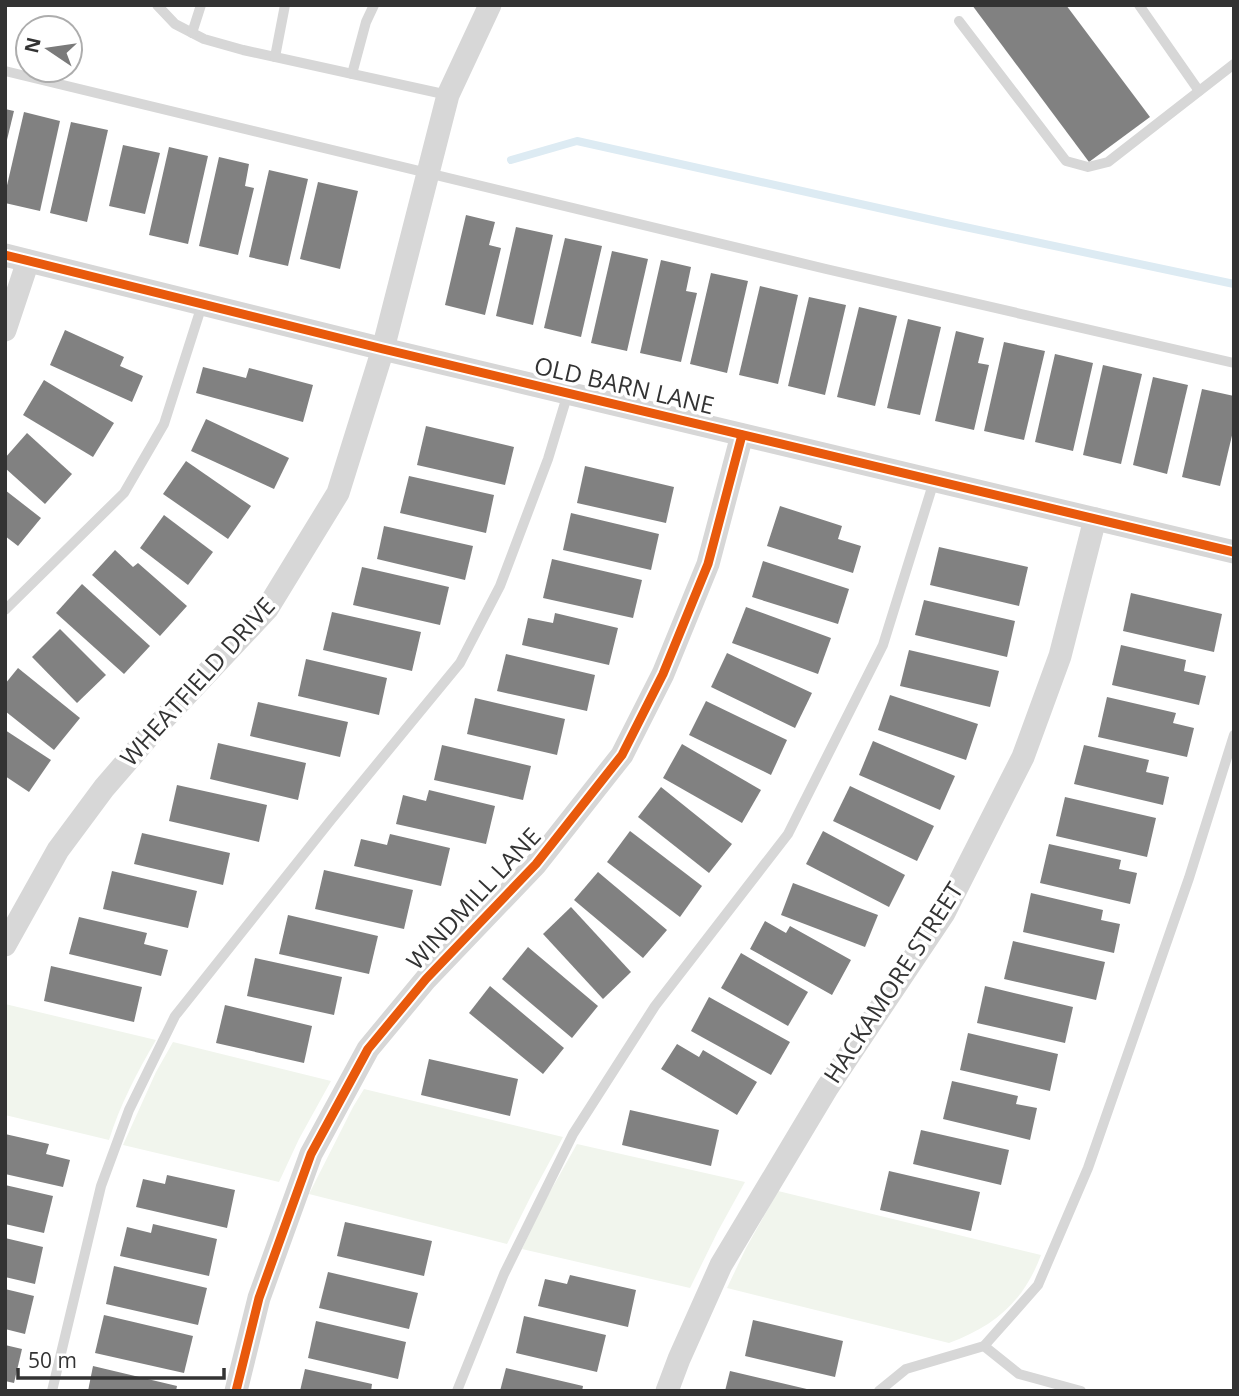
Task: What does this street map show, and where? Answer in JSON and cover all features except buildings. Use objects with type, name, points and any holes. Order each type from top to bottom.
[{"type":"street","name":"WHEATFIELD DRIVE","points":[[5,944],[58,850],[104,788],[161,722],[267,609],[338,493],[383,349],[448,95],[489,5]]},
{"type":"street","name":"OLD BARN LANE","points":[[5,256],[1234,552]]},
{"type":"street","points":[[5,330],[28,261]]},
{"type":"street","name":"WINDMILL LANE","points":[[236,1391],[259,1298],[311,1154],[368,1049],[426,979],[536,864],[622,755],[663,674],[708,564],[742,435]]},
{"type":"street","name":"HACKAMORE STREET","points":[[667,1391],[721,1265],[827,1088],[944,913],[1023,757],[1060,656],[1095,519]]},
{"type":"lane","points":[[158,5],[175,24],[204,39],[448,95]]},
{"type":"lane","points":[[192,33],[201,5]]},
{"type":"lane","points":[[275,57],[285,5]]},
{"type":"lane","points":[[352,74],[366,22],[374,5]]},
{"type":"lane","points":[[1139,5],[1199,91]]},
{"type":"lane","points":[[959,21],[1066,161],[1088,167],[1108,162],[1234,64]]},
{"type":"lane","points":[[5,71],[826,269],[1234,363]]},
{"type":"lane","points":[[5,610],[124,493],[164,424],[202,304]]},
{"type":"lane","points":[[52,1391],[101,1186],[129,1110],[175,1016],[460,663],[500,586],[548,459],[568,393]]},
{"type":"lane","points":[[457,1391],[504,1274],[573,1134],[655,1006],[788,834],[883,645],[934,481]]},
{"type":"lane","points":[[879,1391],[906,1369],[984,1346],[1038,1285],[1088,1168],[1189,878],[1232,749],[1234,735]]},
{"type":"lane","points":[[984,1346],[1019,1374],[1081,1391]]},
{"type":"shaded area","points":[[5,1004],[156,1040],[118,1114],[109,1140],[5,1115]]},
{"type":"shaded area","points":[[173,1042],[331,1081],[279,1182],[123,1145],[156,1072]]},
{"type":"shaded area","points":[[364,1089],[563,1137],[507,1244],[309,1194]]},
{"type":"shaded area","points":[[577,1144],[745,1182],[690,1288],[522,1249],[542,1206]]},
{"type":"shaded area","points":[[778,1191],[1041,1255],[1026,1286],[1006,1310],[980,1329],[949,1343],[727,1288]]},
{"type":"waterway","points":[[511,160],[577,141],[1234,284]]},
{"type":"cycle path","points":[[5,255],[383,349],[1234,552]]},
{"type":"cycle path","points":[[236,1391],[259,1298],[311,1154],[368,1049],[426,979],[536,864],[622,755],[663,674],[708,564],[742,435]]}]
